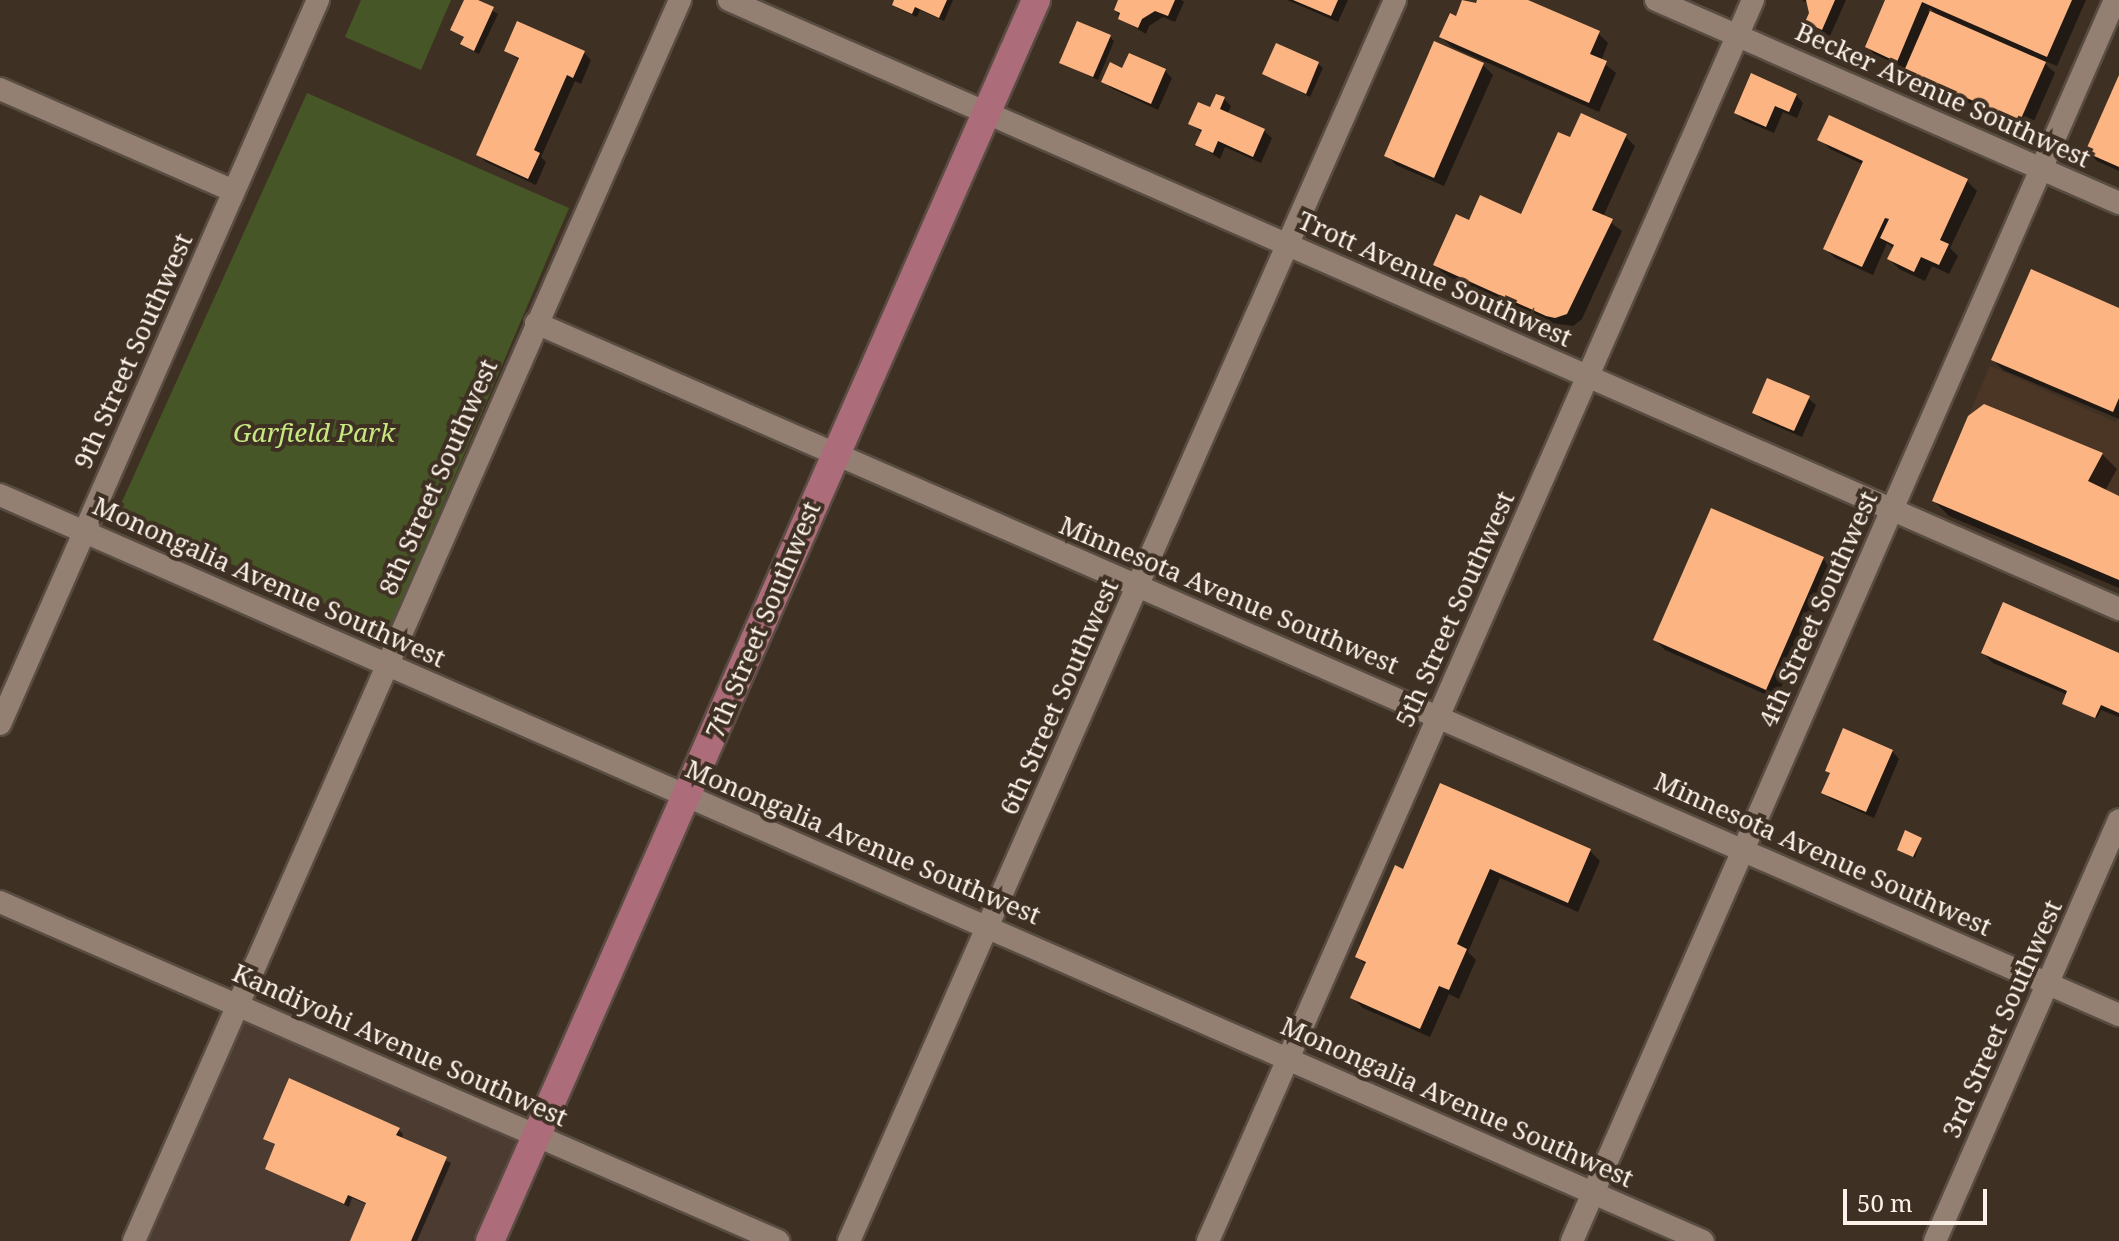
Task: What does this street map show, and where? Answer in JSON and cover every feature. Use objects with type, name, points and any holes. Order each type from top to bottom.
[{"type":"main road","name":"7th Street Southwest","points":[[490,1241],[1036,0]]},
{"type":"street","name":"9th Street Southwest","points":[[0,724],[318,0]]},
{"type":"street","name":"8th Street Southwest","points":[[134,1241],[385,664],[680,0]]},
{"type":"street","name":"Trott Avenue Southwest","points":[[729,0],[2119,609]]},
{"type":"street","name":"6th Street Southwest","points":[[849,1241],[1395,0]]},
{"type":"street","name":"Becker Avenue Southwest","points":[[1656,0],[2119,203]]},
{"type":"street","name":"5th Street Southwest","points":[[1208,1241],[1753,0]]},
{"type":"street","name":"4th Street Southwest","points":[[1572,1241],[2115,0]]},
{"type":"street","points":[[0,89],[233,191]]},
{"type":"street","name":"Minnesota Avenue Southwest","points":[[536,323],[2119,1015]]},
{"type":"street","name":"Monongalia Avenue Southwest","points":[[0,495],[1703,1241]]},
{"type":"street","name":"3rd Street Southwest","points":[[1935,1241],[2119,820]]},
{"type":"street","name":"Kandiyohi Avenue Southwest","points":[[0,902],[778,1241]]},
{"type":"shaded area","points":[[1990,366],[2116,422],[2119,417],[2119,580],[1932,501]]},
{"type":"shaded area","points":[[239,1004],[537,1135],[491,1241],[127,1241]]},
{"type":"green space","points":[[361,0],[451,0],[421,70],[345,37]]},
{"type":"green space","name":"Garfield Park","points":[[307,93],[569,208],[389,631],[116,515]]},
{"type":"building","points":[[464,0],[478,0],[494,7],[474,51],[460,44],[464,37],[450,30]]},
{"type":"building","points":[[894,0],[947,0],[939,18],[915,7],[912,14],[892,5]]},
{"type":"building","points":[[1118,0],[1175,0],[1168,16],[1155,11],[1142,19],[1138,28],[1118,19],[1120,13],[1114,10]]},
{"type":"building","points":[[1293,0],[1338,0],[1331,16]]},
{"type":"building","points":[[1462,0],[1476,3],[1477,0],[1528,0],[1600,31],[1590,54],[1607,61],[1589,103],[1439,37],[1450,13],[1456,16]]},
{"type":"building","points":[[1806,0],[1835,0],[1822,30],[1805,22],[1809,13]]},
{"type":"building","points":[[1885,0],[2072,0],[2047,57],[1922,2],[1897,62],[1865,47]]},
{"type":"building","points":[[1930,11],[2046,62],[2020,121],[1904,71]]},
{"type":"building","points":[[517,21],[585,51],[573,78],[567,75],[534,150],[540,153],[528,179],[476,155],[519,58],[504,51]]},
{"type":"building","points":[[1077,21],[1111,35],[1093,77],[1059,63]]},
{"type":"building","points":[[1434,41],[1484,63],[1434,178],[1384,156]]},
{"type":"building","points":[[1276,43],[1319,62],[1306,94],[1262,74]]},
{"type":"building","points":[[1129,53],[1166,69],[1151,104],[1101,82],[1110,62],[1122,68]]},
{"type":"building","points":[[1751,73],[1797,94],[1789,112],[1775,106],[1766,127],[1734,113]]},
{"type":"building","points":[[2119,75],[2119,167],[2085,152]]},
{"type":"building","points":[[1216,94],[1225,97],[1220,109],[1265,129],[1253,157],[1218,141],[1213,153],[1195,145],[1202,130],[1188,124],[1198,102],[1210,107]]},
{"type":"building","points":[[1581,113],[1627,134],[1592,210],[1613,219],[1567,314],[1555,318],[1546,316],[1433,265],[1456,214],[1469,220],[1480,195],[1521,214],[1558,132],[1570,137]]},
{"type":"building","points":[[1829,115],[1968,179],[1940,240],[1949,244],[1939,265],[1921,257],[1914,272],[1887,259],[1894,245],[1880,238],[1889,219],[1885,218],[1862,267],[1823,249],[1863,161],[1817,140]]},
{"type":"building","points":[[2031,269],[2119,308],[2119,398],[2113,412],[1991,360]]},
{"type":"building","points":[[1767,378],[1810,396],[1794,431],[1752,413]]},
{"type":"building","points":[[1984,404],[2103,453],[2088,481],[2119,496],[2119,580],[1932,501],[1968,416]]},
{"type":"building","points":[[1711,508],[1824,557],[1766,690],[1653,640]]},
{"type":"building","points":[[2003,602],[2119,653],[2119,713],[2101,705],[2095,718],[2062,704],[2067,691],[1981,653]]},
{"type":"building","points":[[1843,728],[1893,750],[1866,812],[1821,793],[1830,773],[1825,771]]},
{"type":"building","points":[[1440,783],[1591,849],[1568,903],[1490,869],[1457,944],[1467,949],[1449,990],[1439,986],[1420,1029],[1350,998],[1366,962],[1355,957],[1395,865],[1403,869]]},
{"type":"building","points":[[1905,830],[1922,838],[1913,857],[1897,850]]},
{"type":"building","points":[[289,1078],[400,1128],[396,1135],[447,1157],[411,1241],[350,1241],[366,1203],[348,1195],[344,1204],[265,1169],[275,1144],[263,1139]]}]
